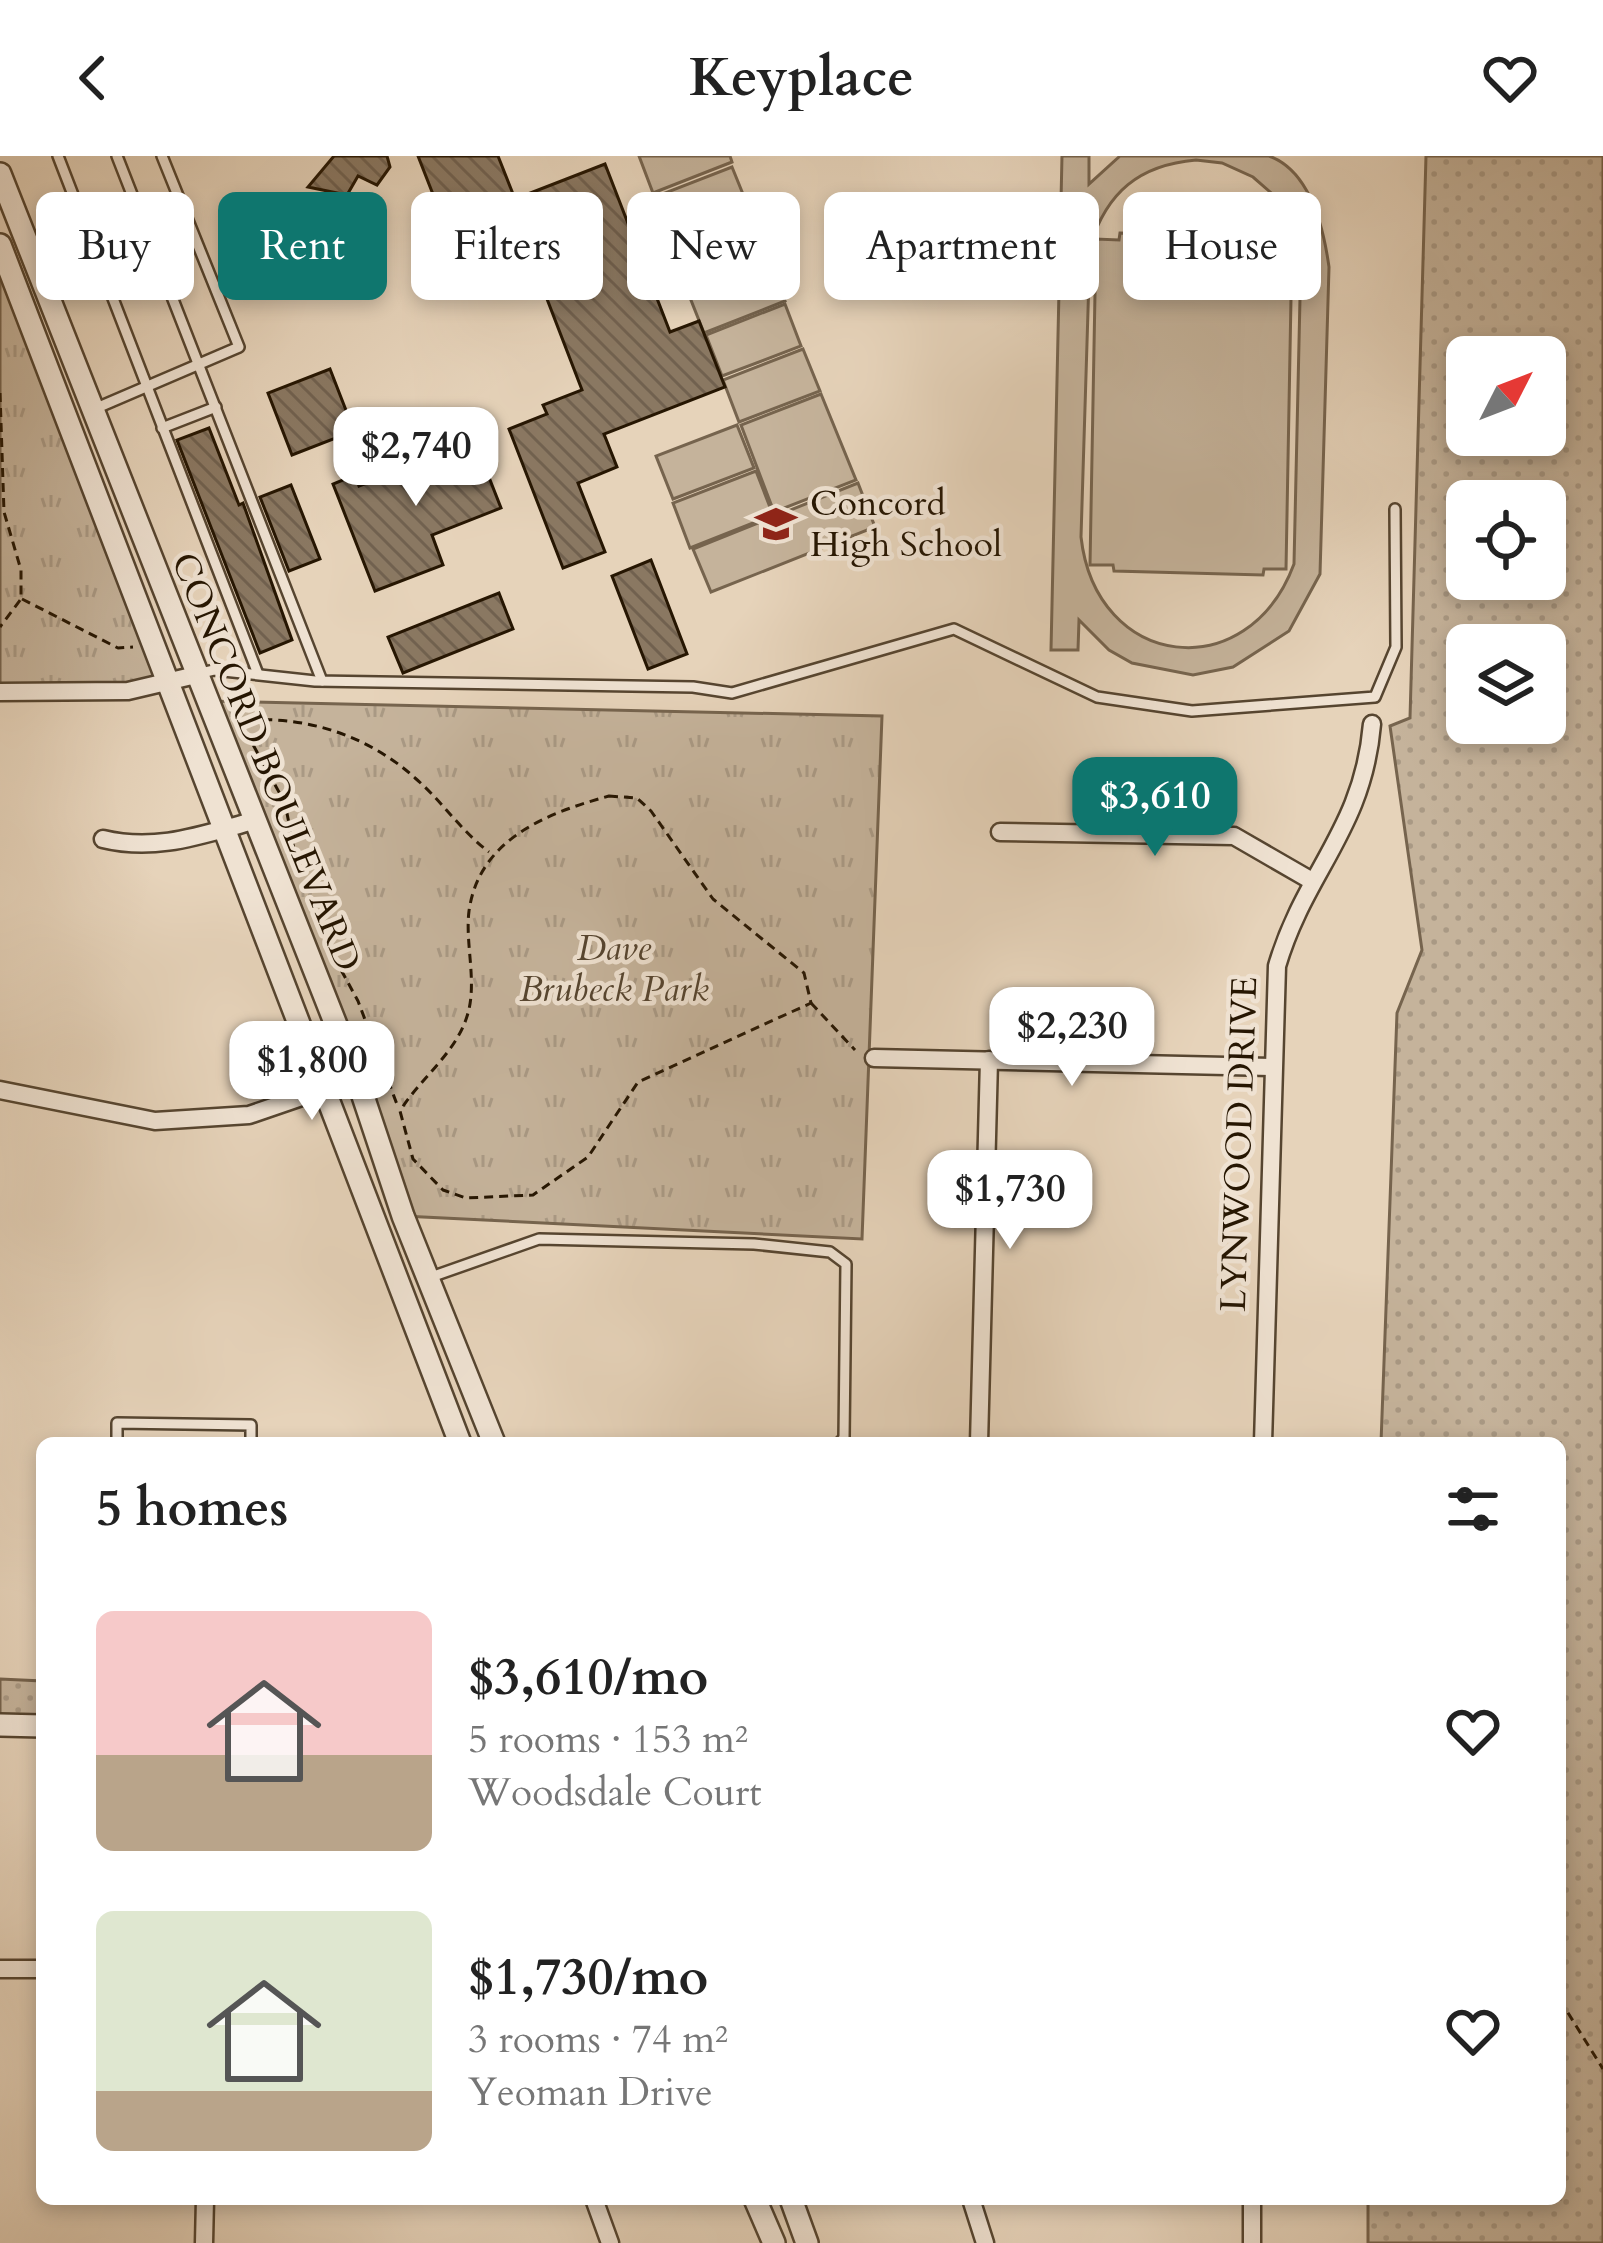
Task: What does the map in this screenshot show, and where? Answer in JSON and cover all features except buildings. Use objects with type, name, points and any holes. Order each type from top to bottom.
[{"type":"street","name":"CONCORD BOULEVARD","points":[[0,174],[357,1078],[428,1279],[492,1437]]},
{"type":"street","points":[[0,230],[11,238],[71,395],[92,410]]},
{"type":"street","name":"CONCORD BOULEVARD","points":[[0,245],[458,1437]]},
{"type":"street","points":[[0,692],[128,692],[196,675]]},
{"type":"street","name":"LYNWOOD DRIVE","points":[[1262,1437],[1277,966],[1291,919],[1356,807],[1368,769],[1372,724]]},
{"type":"street","points":[[103,838],[134,847],[166,844],[253,821]]},
{"type":"street","points":[[1000,832],[1234,836],[1312,881]]},
{"type":"street","points":[[874,1058],[1271,1067]]},
{"type":"street","points":[[979,1437],[989,1060]]},
{"type":"street","points":[[0,1090],[155,1121],[249,1115],[357,1078]]},
{"type":"street","points":[[0,1725],[36,1726]]},
{"type":"street","points":[[0,1969],[36,1969]]},
{"type":"street","points":[[204,2243],[205,2205]]},
{"type":"street","points":[[596,2205],[610,2243]]},
{"type":"street","points":[[758,2205],[774,2243]]},
{"type":"street","points":[[792,2205],[807,2243]]},
{"type":"street","points":[[973,2205],[986,2243]]},
{"type":"street","points":[[1252,2205],[1252,2243]]},
{"type":"lane","points":[[58,156],[258,674]]},
{"type":"lane","points":[[117,156],[322,681]]},
{"type":"lane","points":[[92,410],[239,347],[162,156]]},
{"type":"lane","points":[[162,428],[216,407]]},
{"type":"lane","points":[[196,675],[214,670],[322,681],[693,687],[733,693],[954,629],[1097,697],[1192,711],[1375,697],[1396,647],[1395,509]]},
{"type":"lane","points":[[428,1279],[539,1239],[754,1244],[830,1252],[846,1264],[844,1437]]},
{"type":"lane","points":[[117,1437],[117,1423],[251,1425],[251,1437]]},
{"type":"path","points":[[0,393],[4,512],[21,570],[21,599],[0,627]]},
{"type":"path","points":[[21,599],[118,648],[153,644]]},
{"type":"path","points":[[300,879],[285,803],[240,721],[281,716],[361,740],[416,778],[458,829],[490,853]]},
{"type":"path","points":[[400,1111],[454,1046],[470,1010],[469,908],[490,853],[555,811],[609,796],[637,798],[713,899],[804,973],[811,1003],[848,1048],[874,1058]]},
{"type":"path","points":[[325,940],[358,1001],[413,1159],[443,1190],[466,1198],[533,1195],[588,1157],[638,1082],[811,1003]]},
{"type":"path","points":[[1566,2010],[1603,2069]]},
{"type":"green space","points":[[639,156],[730,156],[732,162],[653,192]]},
{"type":"green space","points":[[1062,156],[1089,156],[1089,184],[1120,156],[1269,156],[1307,192],[1270,192],[1253,177],[1222,163],[1176,163],[1128,185],[1099,223],[1099,192],[1061,192]]},
{"type":"green space","points":[[1426,156],[1603,156],[1603,2243],[1368,2243],[1368,2205],[1566,2205],[1566,1437],[1381,1437],[1397,1013],[1422,950],[1390,726],[1410,718]]},
{"type":"green space","points":[[732,167],[742,192],[667,192]]},
{"type":"green space","points":[[1321,228],[1329,267],[1320,574],[1289,631],[1233,667],[1193,675],[1132,663],[1109,650],[1079,620],[1078,650],[1051,650],[1059,300],[1088,300],[1081,537],[1093,581],[1114,615],[1143,637],[1176,647],[1210,645],[1243,631],[1272,604],[1294,564],[1300,300],[1321,300]]},
{"type":"green space","points":[[1123,233],[1123,300],[1291,300],[1286,569],[1264,569],[1263,575],[1114,571],[1113,565],[1090,565],[1099,239],[1119,240]]},
{"type":"green space","points":[[0,245],[168,681],[0,692]]},
{"type":"green space","points":[[691,300],[785,301],[704,333]]},
{"type":"green space","points":[[785,304],[801,346],[722,376],[706,335]]},
{"type":"green space","points":[[803,349],[820,391],[739,422],[723,380]]},
{"type":"green space","points":[[821,394],[856,480],[774,512],[741,425]]},
{"type":"green space","points":[[737,425],[754,468],[673,499],[656,456]]},
{"type":"green space","points":[[756,471],[773,515],[690,548],[673,503]]},
{"type":"green space","points":[[858,483],[875,527],[711,592],[693,549]]},
{"type":"green space","name":"Dave Brubeck Park","points":[[206,701],[882,716],[862,1239],[403,1216]]},
{"type":"green space","points":[[0,1679],[36,1681],[36,1726],[0,1725]]},
{"type":"place","name":"Concord High School","points":[[776,524]]}]
